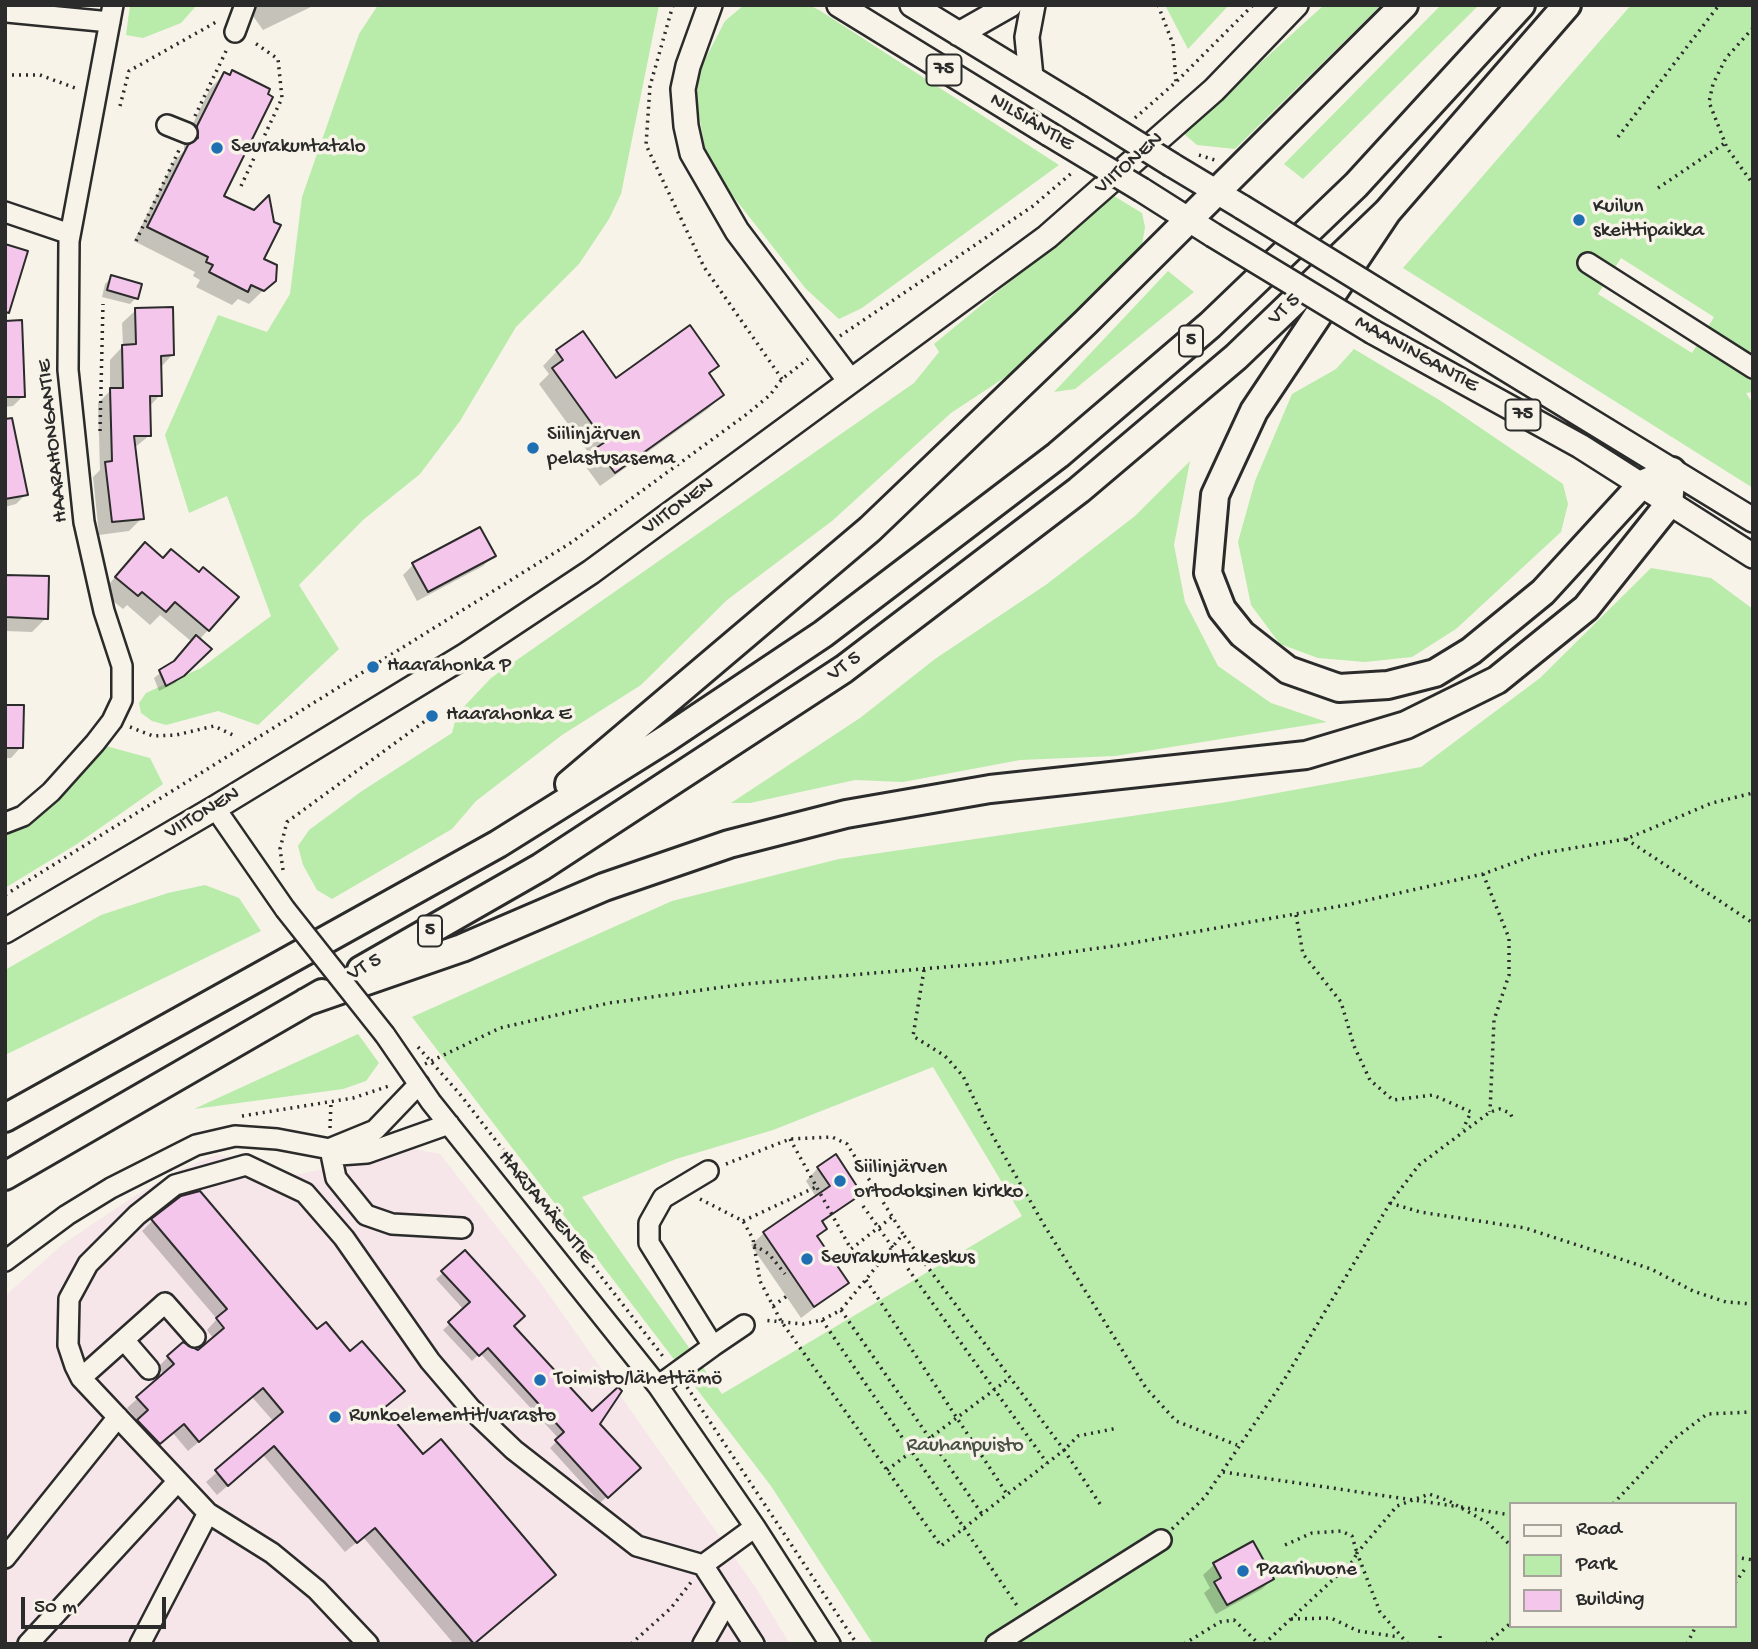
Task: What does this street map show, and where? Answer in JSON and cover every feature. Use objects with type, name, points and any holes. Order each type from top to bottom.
[{"type":"highway","points":[[498,844],[870,529],[1086,322],[1404,5]]},
{"type":"highway","name":"VT 5","points":[[5,1118],[498,844],[666,740],[823,634],[1058,455],[1210,325],[1356,185],[1521,5]]},
{"type":"highway","name":"VT 5","points":[[5,1176],[541,867],[844,669],[1079,490],[1236,357],[1387,212],[1567,5]]},
{"type":"highway","points":[[1387,212],[1254,411],[1215,495],[1209,573],[1222,608],[1242,634],[1288,670],[1339,688],[1388,685],[1435,673],[1471,651],[1543,592],[1642,484],[1672,471]]},
{"type":"highway","points":[[306,1002],[462,948],[641,874],[729,844],[846,814],[1015,786],[1306,755],[1406,725],[1497,680],[1586,608],[1668,505],[1672,471]]},
{"type":"main road","points":[[724,5],[707,16],[688,66],[683,89],[686,127],[692,153],[737,230],[827,345],[850,381]]},
{"type":"main road","name":"NILSIÄNTIE","points":[[839,5],[1187,219]]},
{"type":"main road","name":"NILSIÄNTIE","points":[[912,5],[1215,192]]},
{"type":"main road","points":[[959,34],[1010,5]]},
{"type":"main road","points":[[1031,77],[1027,37],[1032,5]]},
{"type":"main road","name":"VIITONEN","points":[[5,931],[215,808],[466,654],[591,572],[1047,237],[1214,90],[1296,5]]},
{"type":"main road","name":"MAANINGANTIE","points":[[1215,192],[1242,206],[1753,520]]},
{"type":"main road","name":"MAANINGANTIE","points":[[1187,219],[1373,332],[1580,446],[1642,484],[1668,505],[1753,556]]},
{"type":"street","points":[[235,32],[245,6]]},
{"type":"street","points":[[7,12],[111,13]]},
{"type":"street","name":"HAARAHONGANTIE","points":[[5,823],[23,816],[51,792],[113,720],[121,699],[122,666],[104,611],[84,522],[75,460],[68,370],[67,263],[70,234],[111,13]]},
{"type":"street","points":[[167,125],[187,133]]},
{"type":"street","points":[[5,212],[70,234]]},
{"type":"street","points":[[1588,264],[1753,368]]},
{"type":"street","name":"HARJAMÄENTIE","points":[[215,808],[285,909],[385,1035],[449,1124],[659,1387],[755,1527],[830,1644]]},
{"type":"street","points":[[330,1149],[375,1130],[419,1084]]},
{"type":"street","points":[[5,1261],[100,1195],[195,1145],[235,1136],[278,1139],[330,1149],[339,1154],[367,1153],[449,1124]]},
{"type":"street","points":[[330,1149],[335,1178],[366,1215],[392,1224],[462,1228]]},
{"type":"street","points":[[368,1644],[317,1590],[281,1560],[208,1513],[81,1378],[68,1345],[69,1299],[88,1264],[138,1215],[175,1185],[246,1165],[305,1192],[374,1275],[430,1361],[471,1409],[514,1450],[637,1546],[703,1565],[754,1644]]},
{"type":"street","points":[[708,1171],[663,1198],[649,1223],[649,1243],[713,1346]]},
{"type":"street","points":[[81,1378],[166,1303],[195,1337]]},
{"type":"street","points":[[659,1387],[744,1325]]},
{"type":"street","points":[[124,1340],[149,1369]]},
{"type":"street","points":[[5,1558],[118,1417]]},
{"type":"street","points":[[28,1644],[178,1481]]},
{"type":"street","points":[[140,1644],[208,1513]]},
{"type":"street","points":[[703,1565],[755,1527]]},
{"type":"street","points":[[996,1644],[1161,1540]]},
{"type":"street","points":[[704,1644],[727,1602]]},
{"type":"path","points":[[673,5],[650,86],[646,145],[704,267],[782,379]]},
{"type":"path","points":[[1158,5],[1173,44],[1176,82]]},
{"type":"path","points":[[1125,126],[1176,82],[1253,5]]},
{"type":"path","points":[[1618,137],[1720,5]]},
{"type":"path","points":[[120,106],[129,71],[245,6]]},
{"type":"path","points":[[1753,28],[1726,58],[1713,84],[1710,102],[1725,143],[1753,184]]},
{"type":"path","points":[[235,32],[274,54],[283,85],[282,98],[241,186]]},
{"type":"path","points":[[5,75],[40,75],[80,90]]},
{"type":"path","points":[[1658,188],[1725,143]]},
{"type":"path","points":[[5,895],[572,542],[747,414],[770,395],[782,379],[827,345],[1033,206],[1074,170]]},
{"type":"path","points":[[100,431],[103,304]]},
{"type":"path","points":[[289,881],[283,871],[280,849],[287,822],[432,716]]},
{"type":"path","points":[[113,720],[153,736],[176,735],[214,726],[235,736]]},
{"type":"path","points":[[430,1061],[500,1028],[609,1003],[746,984],[924,970],[1121,945],[1296,915],[1483,874],[1538,854],[1626,839],[1712,803],[1753,793]]},
{"type":"path","points":[[1626,839],[1753,923]]},
{"type":"path","points":[[1483,874],[1509,938],[1509,975],[1493,1020],[1490,1112]]},
{"type":"path","points":[[1296,915],[1303,954],[1341,1002],[1354,1046],[1370,1080],[1393,1100],[1433,1095],[1471,1112],[1462,1131]]},
{"type":"path","points":[[924,970],[913,1036],[946,1056],[962,1076],[986,1124],[1044,1225],[1146,1388],[1176,1421],[1237,1445]]},
{"type":"path","points":[[330,1149],[331,1102]]},
{"type":"path","points":[[1161,1540],[1205,1497],[1237,1445],[1284,1380],[1390,1203],[1419,1166],[1490,1112],[1500,1109],[1510,1113],[1514,1121]]},
{"type":"path","points":[[708,1171],[790,1139],[832,1137],[847,1144],[903,1234],[1064,1451],[1100,1504]]},
{"type":"path","points":[[790,1139],[851,1250],[892,1217]]},
{"type":"path","points":[[743,1221],[816,1187]]},
{"type":"path","points":[[683,1188],[743,1221],[754,1245],[760,1281],[781,1321],[941,1546],[1064,1451],[1078,1436],[1118,1428]]},
{"type":"path","points":[[1390,1203],[1420,1212],[1525,1228],[1651,1269],[1693,1291],[1726,1302],[1753,1304]]},
{"type":"path","points":[[863,1206],[1047,1464]]},
{"type":"path","points":[[744,1325],[764,1320],[803,1324],[822,1320],[841,1310],[903,1234]]},
{"type":"path","points":[[754,1245],[769,1254],[785,1274]]},
{"type":"path","points":[[866,1280],[1007,1494]]},
{"type":"path","points":[[773,1306],[787,1296]]},
{"type":"path","points":[[841,1310],[982,1514]]},
{"type":"path","points":[[822,1320],[1028,1622]]},
{"type":"path","points":[[887,1470],[1010,1378]]},
{"type":"path","points":[[1615,1502],[1674,1439],[1707,1414],[1753,1412]]},
{"type":"path","points":[[1222,1471],[1510,1515]]},
{"type":"path","points":[[1264,1644],[1353,1561],[1397,1507],[1415,1499]]},
{"type":"path","points":[[1457,1506],[1488,1523],[1510,1545]]},
{"type":"path","points":[[1285,1545],[1312,1533],[1341,1531],[1352,1536],[1380,1612],[1408,1644]]},
{"type":"path","points":[[631,1644],[671,1608],[703,1565]]},
{"type":"path","points":[[1737,1580],[1747,1566]]},
{"type":"path","points":[[1291,1619],[1331,1618],[1358,1631],[1401,1638]]},
{"type":"path","points":[[1184,1644],[1220,1622],[1234,1620],[1259,1644]]},
{"type":"path","points":[[1486,1644],[1510,1624]]},
{"type":"path","points":[[1687,1644],[1695,1628]]},
{"type":"path","points":[[1440,1636],[1440,1644]]},
{"type":"shaded area","points":[[414,1149],[440,1154],[543,1286],[756,1588],[790,1644],[5,1644],[5,1296],[63,1244],[133,1197],[177,1171],[216,1155],[261,1160],[295,1175]]},
{"type":"green space","points":[[130,5],[197,5],[181,23],[143,38],[126,35]]},
{"type":"green space","points":[[378,5],[659,5],[621,194],[609,219],[579,264],[516,327],[460,421],[420,474],[363,520],[299,585],[339,649],[258,725],[218,711],[166,725],[152,721],[141,713],[139,703],[146,693],[201,668],[271,616],[227,496],[189,513],[165,435],[218,315],[267,332],[290,294],[302,197],[359,34]]},
{"type":"green space","points":[[744,5],[809,5],[819,10],[1059,165],[862,308],[839,319],[806,289],[721,181],[705,148],[696,99],[701,67],[725,21]]},
{"type":"green space","points":[[1165,5],[1229,5],[1188,49]]},
{"type":"green space","points":[[1324,5],[1381,5],[1235,149],[1197,145],[1183,133]]},
{"type":"green space","points":[[1441,5],[1479,5],[1303,179],[1284,164]]},
{"type":"green space","points":[[1631,5],[1753,5],[1753,392],[1746,393],[1753,404],[1753,488],[1403,268]],"holes":[[[1621,258],[1714,317],[1692,353],[1598,294]]]},
{"type":"green space","points":[[1114,196],[1142,213],[1145,227],[1142,245],[1040,349],[1007,376],[951,413],[832,521],[727,600],[641,685],[562,735],[476,801],[452,829],[332,899],[317,890],[303,865],[298,846],[309,830],[362,791],[452,733],[457,714],[491,678],[914,383],[939,352],[934,344]]},
{"type":"green space","points":[[1168,271],[1194,292],[1075,389],[1054,392]]},
{"type":"green space","points":[[1354,349],[1441,401],[1563,484],[1568,504],[1561,532],[1456,629],[1412,657],[1365,662],[1318,658],[1280,644],[1251,605],[1238,542],[1255,481],[1292,394],[1336,369]]},
{"type":"green space","points":[[1190,461],[1174,545],[1185,602],[1218,666],[1271,703],[1327,722],[1115,756],[1020,760],[903,782],[855,780],[750,803],[731,803],[860,718],[935,659],[1047,584],[1135,516]]},
{"type":"green space","name":"Rauhanpuisto","points":[[1651,568],[1711,578],[1753,609],[1753,1644],[873,1644],[771,1486],[412,1017],[672,901],[839,859],[1227,802],[1421,767],[1540,678]],"holes":[[[933,1067],[1022,1216],[722,1394],[582,1197],[676,1159],[773,1130]]]},
{"type":"green space","points":[[95,743],[150,758],[163,784],[77,844],[5,888],[5,823]]},
{"type":"green space","points":[[205,885],[239,898],[261,931],[5,1055],[5,970],[101,915],[168,893]]},
{"type":"green space","points":[[358,1034],[379,1063],[366,1081],[343,1089],[194,1109]]},
{"type":"building","name":"Seurakuntatalo","points":[[232,70],[270,89],[268,94],[273,97],[224,196],[254,210],[269,195],[274,222],[281,225],[264,259],[277,265],[276,281],[264,291],[251,285],[248,292],[209,272],[213,265],[206,262],[208,257],[147,227],[188,145],[198,138],[197,126],[224,72],[230,75]]},
{"type":"building","points":[[5,244],[28,251],[9,313],[5,312]]},
{"type":"building","points":[[111,275],[142,284],[138,299],[107,290]]},
{"type":"building","points":[[173,307],[174,355],[161,356],[162,396],[150,396],[151,436],[134,436],[144,519],[112,522],[105,462],[112,461],[110,388],[123,388],[122,345],[136,344],[135,308]]},
{"type":"building","points":[[22,320],[25,397],[5,397],[5,321]]},
{"type":"building","points":[[690,325],[719,366],[709,373],[724,395],[615,473],[596,448],[605,442],[552,368],[563,360],[556,350],[583,331],[616,378]]},
{"type":"building","points":[[12,418],[28,495],[5,499],[5,419]]},
{"type":"building","points":[[480,527],[496,556],[428,592],[412,563]]},
{"type":"building","points":[[145,542],[163,558],[171,549],[199,572],[203,567],[239,597],[209,631],[175,602],[166,612],[142,592],[138,596],[115,577]]},
{"type":"building","points":[[5,575],[49,576],[48,619],[5,617]]},
{"type":"building","points":[[196,635],[212,649],[184,676],[166,686],[159,670],[174,661]]},
{"type":"building","points":[[5,705],[24,705],[23,748],[5,748]]},
{"type":"building","name":"Seurakuntakeskus","points":[[836,1154],[862,1194],[822,1221],[827,1229],[817,1236],[849,1283],[814,1307],[763,1232],[830,1186],[817,1167]]},
{"type":"building","name":"Runkoelementit/varasto","points":[[200,1191],[317,1329],[326,1322],[350,1351],[362,1341],[405,1391],[384,1408],[423,1454],[441,1439],[556,1575],[474,1644],[375,1528],[357,1543],[274,1446],[228,1486],[215,1470],[283,1412],[263,1388],[199,1442],[184,1424],[160,1444],[137,1420],[148,1410],[136,1397],[174,1364],[167,1356],[183,1342],[198,1350],[224,1328],[216,1318],[227,1309],[151,1219],[181,1196]]},
{"type":"building","name":"Toimisto/lähettämö","points":[[465,1250],[525,1316],[514,1326],[592,1411],[618,1387],[622,1391],[600,1424],[641,1468],[608,1498],[555,1440],[564,1432],[488,1348],[479,1356],[448,1322],[470,1302],[441,1271]]},
{"type":"building","name":"Paarihuone","points":[[1253,1541],[1274,1579],[1227,1605],[1214,1582],[1221,1578],[1213,1563]]},
{"type":"place","name":"Seurakuntatalo","points":[[217,148]]},
{"type":"place","name":"Kuilun skeittipaikka","points":[[1579,220]]},
{"type":"place","name":"Siilinjärven pelastusasema","points":[[533,448]]},
{"type":"place","name":"Haarahonka P","points":[[373,667]]},
{"type":"place","name":"Haarahonka E","points":[[432,716]]},
{"type":"place","name":"Siilinjärven ortodoksinen kirkko","points":[[840,1181]]},
{"type":"place","name":"Seurakuntakeskus","points":[[807,1259]]},
{"type":"place","name":"Toimisto/lähettämö","points":[[540,1380]]},
{"type":"place","name":"Runkoelementit/varasto","points":[[335,1417]]},
{"type":"place","name":"Paarihuone","points":[[1243,1571]]}]
